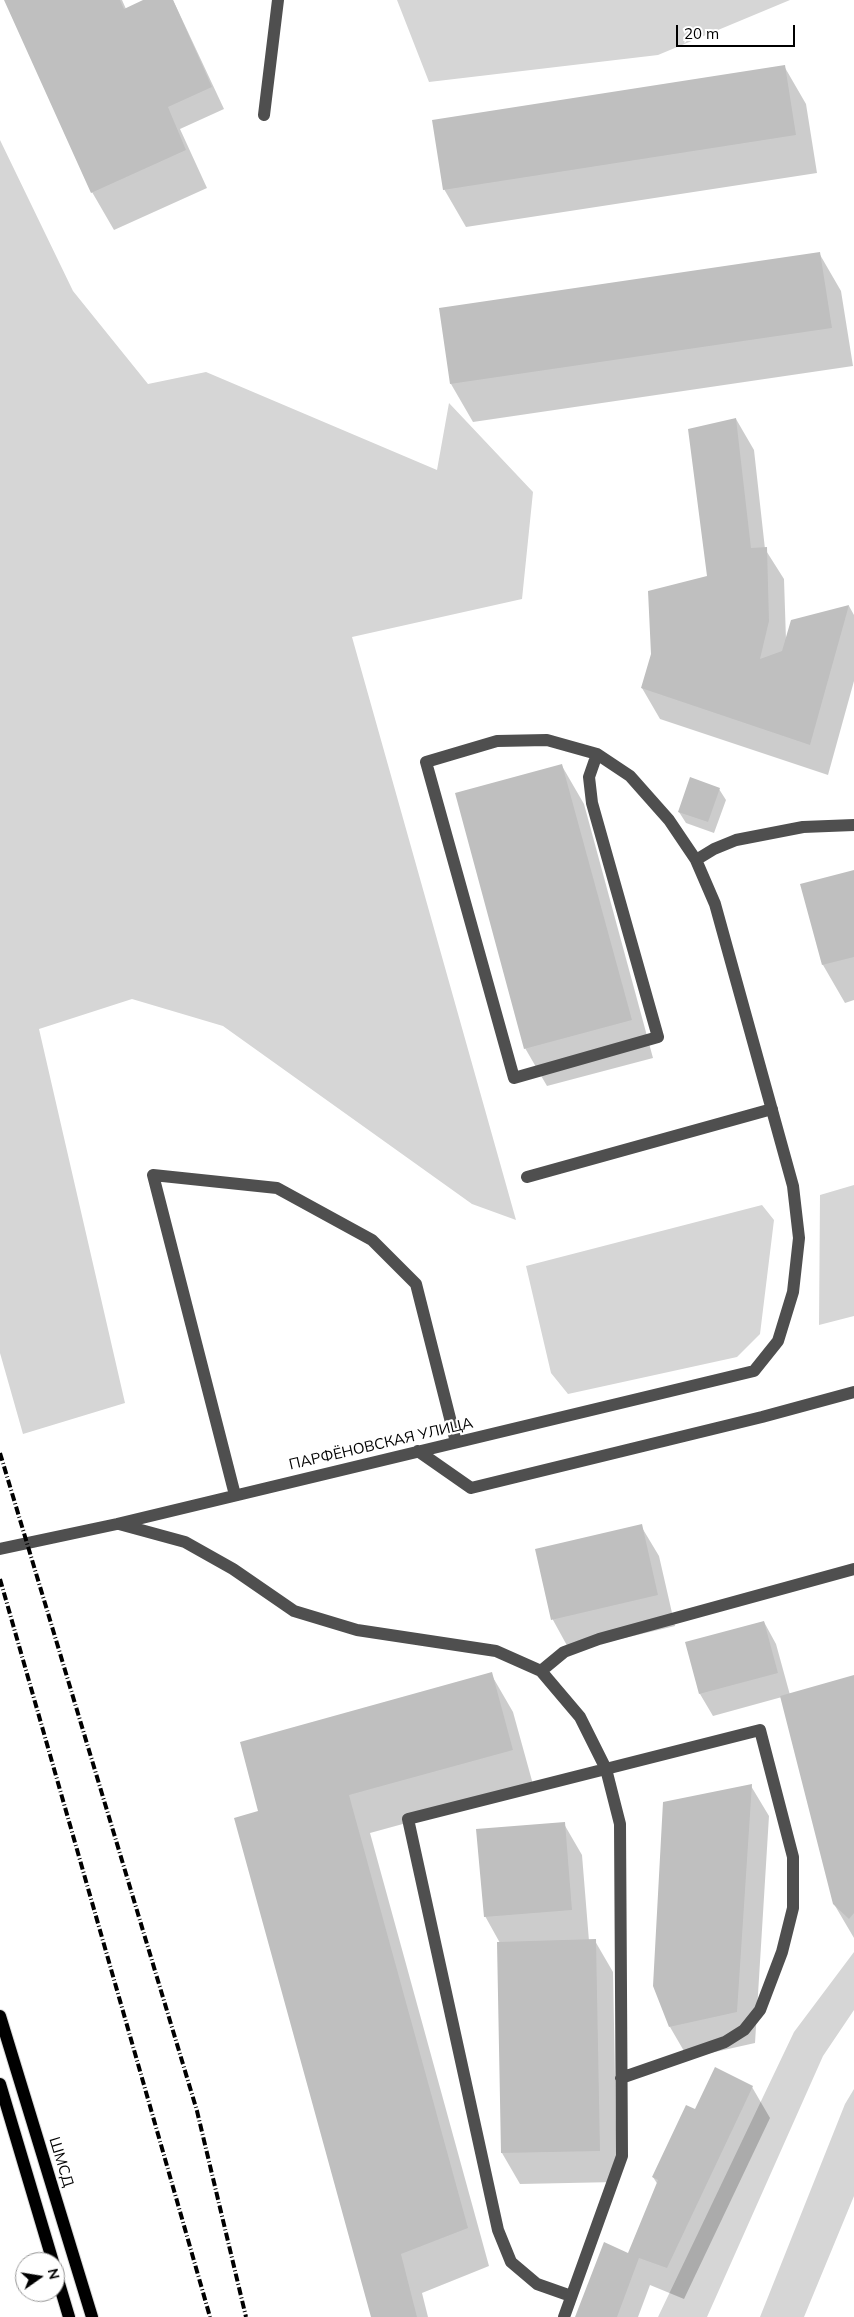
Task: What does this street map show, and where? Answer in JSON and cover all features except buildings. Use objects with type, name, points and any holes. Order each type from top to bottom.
[{"type":"main road","name":"ШМСД","points":[[0,2016],[92,2317]]},
{"type":"main road","points":[[0,2084],[50,2252]]},
{"type":"main road","points":[[65,2302],[69,2317]]},
{"type":"street","points":[[264,115],[278,0]]},
{"type":"street","points":[[527,1177],[772,1109],[715,904],[696,860],[669,820],[630,776],[597,754],[547,740],[497,741],[426,762],[514,1078],[658,1037],[592,803],[589,777],[597,754]]},
{"type":"street","points":[[696,860],[714,849],[736,840],[803,827],[854,825]]},
{"type":"street","name":"ПАРФЁНОВСКАЯ УЛИЦА","points":[[0,1549],[117,1524],[754,1371],[778,1341],[793,1292],[799,1238],[793,1186],[772,1109]]},
{"type":"street","points":[[235,1495],[153,1174],[277,1188],[372,1240],[416,1284],[456,1442]]},
{"type":"street","points":[[418,1451],[471,1488],[762,1417],[854,1392]]},
{"type":"street","points":[[117,1524],[185,1542],[233,1569],[294,1612],[357,1630],[496,1651],[541,1671],[580,1717],[606,1769],[620,1824],[622,2156],[564,2317]]},
{"type":"street","points":[[541,1671],[564,1652],[599,1639],[854,1569]]},
{"type":"street","points":[[571,2296],[537,2284],[511,2262],[498,2230],[408,1820],[760,1730],[793,1857],[793,1908],[782,1952],[760,2010],[744,2030],[725,2042],[621,2078]]},
{"type":"shaded area","points":[[397,0],[790,0],[658,55],[429,82]]},
{"type":"shaded area","points":[[0,140],[73,291],[148,384],[206,372],[437,470],[449,403],[533,492],[522,599],[352,637],[516,1220],[472,1204],[223,1026],[132,999],[39,1029],[125,1403],[23,1434],[0,1353]]},
{"type":"shaded area","points":[[854,1185],[854,1316],[819,1325],[820,1195]]},
{"type":"shaded area","points":[[762,1205],[774,1220],[760,1334],[737,1357],[568,1394],[551,1373],[526,1266]]},
{"type":"shaded area","points":[[854,1952],[854,2010],[823,2056],[707,2317],[658,2317],[794,2032]]},
{"type":"shaded area","points":[[854,2089],[854,2196],[804,2317],[760,2317],[845,2104]]},
{"type":"railway","points":[[0,1453],[197,2111],[246,2317]]},
{"type":"railway","points":[[0,1579],[210,2317]]}]
